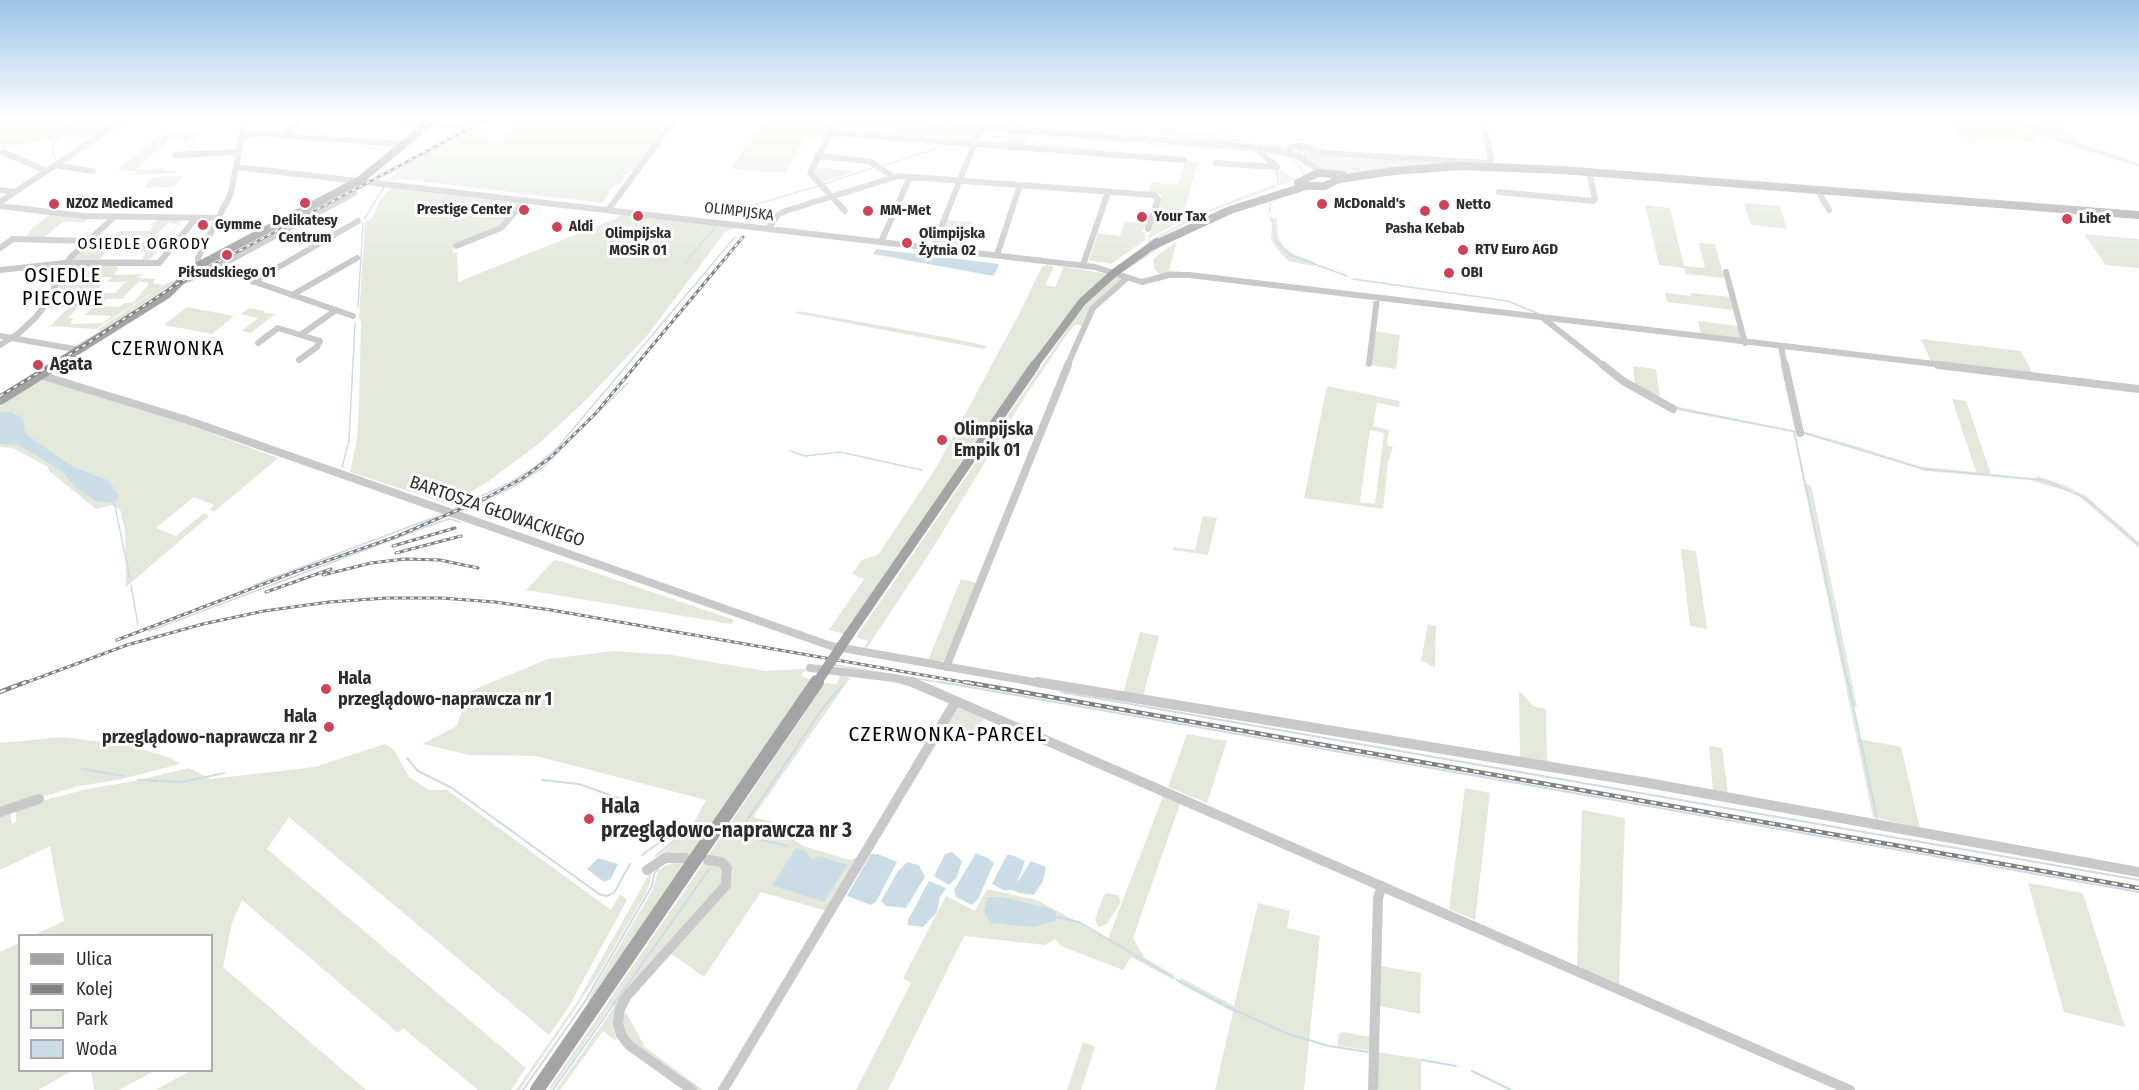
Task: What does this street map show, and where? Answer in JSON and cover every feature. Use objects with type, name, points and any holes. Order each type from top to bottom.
[{"type":"main road","points":[[0,400],[168,294],[199,266],[360,180],[374,169]]},
{"type":"main road","points":[[537,1090],[1059,330],[1082,302],[1114,273],[1172,232],[1212,213],[1309,177],[1423,169]]},
{"type":"main road","points":[[1541,169],[2139,214]]},
{"type":"main road","points":[[1152,246],[1203,221],[1254,201],[1306,186],[1327,185],[1328,176]]},
{"type":"main road","points":[[1309,177],[1317,185]]},
{"type":"street","points":[[0,204],[49,169]]},
{"type":"street","points":[[79,169],[93,171]]},
{"type":"street","points":[[199,266],[198,258],[231,193],[236,169]]},
{"type":"street","name":"OLIMPIJSKA","points":[[262,169],[1083,265],[1142,282],[1178,274],[2139,389]]},
{"type":"street","points":[[608,210],[638,169]]},
{"type":"street","points":[[812,169],[810,173],[845,211]]},
{"type":"street","points":[[881,169],[892,176]]},
{"type":"street","points":[[933,248],[964,169]]},
{"type":"street","points":[[1307,169],[1309,177]]},
{"type":"street","points":[[1319,169],[1328,176]]},
{"type":"street","points":[[1498,192],[1593,201],[1595,199],[1589,172]]},
{"type":"street","points":[[768,229],[781,213],[892,176],[1157,197],[1148,230]]},
{"type":"street","points":[[881,242],[910,177]]},
{"type":"street","points":[[996,255],[1020,185]]},
{"type":"street","points":[[1817,189],[1829,210]]},
{"type":"street","points":[[0,190],[15,192]]},
{"type":"street","points":[[1083,265],[1108,192]]},
{"type":"street","points":[[184,281],[215,268],[354,193]]},
{"type":"street","points":[[456,246],[501,228],[526,200]]},
{"type":"street","points":[[0,204],[75,215],[219,218]]},
{"type":"street","points":[[0,345],[25,328],[45,305],[65,264],[114,217]]},
{"type":"street","points":[[0,270],[65,264],[159,266],[196,218]]},
{"type":"street","points":[[253,282],[358,221]]},
{"type":"street","points":[[0,248],[13,239],[88,241]]},
{"type":"street","points":[[292,295],[357,258]]},
{"type":"street","points":[[215,268],[352,316]]},
{"type":"street","points":[[1726,272],[1745,343]]},
{"type":"street","points":[[946,667],[1076,344],[1093,308],[1127,278]]},
{"type":"street","points":[[45,305],[86,302],[96,294]]},
{"type":"street","points":[[1369,364],[1377,298]]},
{"type":"street","points":[[302,334],[336,310]]},
{"type":"street","points":[[1544,319],[1623,381],[1672,409]]},
{"type":"street","points":[[258,343],[278,328],[302,334],[320,343],[299,360]]},
{"type":"street","points":[[0,336],[80,350]]},
{"type":"street","points":[[1781,347],[1800,433]]},
{"type":"street","name":"BARTOSZA GŁOWACKIEGO","points":[[40,375],[187,420],[831,646],[1678,789],[2139,872]]},
{"type":"street","points":[[810,668],[907,681],[1850,1090]]},
{"type":"street","points":[[723,1090],[956,701]]},
{"type":"street","points":[[0,812],[39,799]]},
{"type":"street","points":[[647,870],[665,858],[685,858]]},
{"type":"street","points":[[692,1090],[630,1046],[621,1035],[618,1023],[620,1009],[627,997],[723,890],[728,879],[727,868],[722,862],[708,860]]},
{"type":"street","points":[[1373,1090],[1378,898],[1382,886]]},
{"type":"green space","points":[[163,169],[161,171],[176,171],[174,173],[122,175],[143,172],[117,170]]},
{"type":"green space","points":[[635,169],[622,176],[625,178],[619,185],[615,185],[602,203],[393,178],[400,172],[398,170]]},
{"type":"green space","points":[[731,169],[787,169],[785,173]]},
{"type":"green space","points":[[813,169],[854,172],[821,183],[812,173]]},
{"type":"green space","points":[[1183,169],[1196,169],[1182,220],[1148,239],[1162,195],[1148,194],[1151,182],[1178,184]]},
{"type":"green space","points":[[1279,169],[1298,180],[1279,185],[1281,177],[1277,173],[1275,188],[1206,213],[1150,243],[1147,241],[1215,207],[1275,184],[1276,177],[1273,170]]},
{"type":"green space","points":[[1317,169],[1393,169],[1339,174]]},
{"type":"green space","points":[[183,176],[174,187],[144,188],[153,177]]},
{"type":"green space","points":[[391,188],[519,203],[499,226],[455,244],[453,249],[454,253],[457,252],[458,282],[617,218],[620,214],[736,228],[726,231],[646,337],[581,405],[537,445],[486,483],[458,499],[457,507],[350,472],[357,439],[359,409],[361,322],[359,318],[365,222],[371,220],[380,200]]},
{"type":"green space","points":[[1744,203],[1780,206],[1787,229],[1751,225]]},
{"type":"green space","points":[[1645,205],[1670,208],[1684,266],[1705,268],[1699,243],[1715,244],[1724,278],[1686,274],[1684,268],[1659,265]]},
{"type":"green space","points":[[51,214],[78,219],[88,218],[84,222],[63,222],[43,238],[26,238],[32,228]]},
{"type":"green space","points":[[1269,217],[1277,218],[1278,238],[1284,247],[1293,254],[1315,262],[1313,266],[1288,261],[1271,240],[1272,224]]},
{"type":"green space","points":[[154,219],[172,219],[154,237],[139,237],[135,243],[152,244],[156,241],[164,241],[178,224],[169,223],[172,220],[182,220],[150,260],[141,260],[146,252],[119,252],[134,237],[115,236],[119,231],[149,231],[154,225],[149,225],[157,221]]},
{"type":"green space","points":[[947,220],[974,222],[966,245],[939,242]]},
{"type":"green space","points":[[1125,221],[1148,224],[1142,231],[1145,232],[1145,240],[1111,264],[1089,260],[1098,233],[1120,236]]},
{"type":"green space","points":[[2084,234],[2139,239],[2139,268],[2106,265]]},
{"type":"green space","points":[[1177,241],[1169,270],[1182,272],[1160,275],[1154,268],[1153,259]]},
{"type":"green space","points":[[91,242],[114,243],[100,259],[140,259],[138,261],[70,261]]},
{"type":"green space","points":[[70,264],[94,264],[92,267],[80,267],[68,279],[73,280],[71,285],[103,284],[94,293],[57,293],[52,303],[51,302]]},
{"type":"green space","points":[[96,264],[95,266],[123,265],[115,267],[119,268],[114,275],[144,274],[136,277],[142,278],[122,299],[113,299],[115,296],[112,299],[106,299],[101,306],[120,307],[124,303],[133,303],[148,285],[148,282],[139,282],[144,278],[155,279],[153,283],[164,285],[96,329],[50,326],[70,306],[81,305],[67,318],[73,318],[71,324],[104,323],[112,316],[85,315],[104,296],[103,293],[115,293],[129,278],[124,282],[107,282],[112,277],[84,277]]},
{"type":"green space","points":[[1047,265],[1054,267],[1045,285],[1055,287],[1063,269],[1061,268],[1065,267],[1107,274],[1072,309],[1049,338],[844,634],[829,630],[864,579],[852,574],[862,560],[878,555],[936,468],[1042,267]]},
{"type":"green space","points":[[1115,276],[1123,278],[1095,303],[1082,326],[1076,324],[1068,333],[1026,395],[934,546],[867,648],[864,647],[868,641],[856,637],[1065,330],[1089,301]]},
{"type":"green space","points":[[180,279],[80,347],[73,347],[100,331],[97,330],[169,282]]},
{"type":"green space","points":[[1665,293],[1730,297],[1733,310],[1667,302]]},
{"type":"green space","points":[[187,307],[234,316],[212,334],[164,325]]},
{"type":"green space","points":[[249,308],[275,314],[251,333],[242,331],[258,318],[241,314]]},
{"type":"green space","points":[[799,311],[987,346],[984,349],[795,313]]},
{"type":"green space","points":[[1698,321],[1738,326],[1741,337],[1738,339],[1701,335]]},
{"type":"green space","points":[[1375,331],[1400,335],[1396,369],[1370,365]]},
{"type":"green space","points":[[1921,339],[2021,351],[2033,374],[1932,364]]},
{"type":"green space","points":[[1633,366],[1656,369],[1660,397],[1679,407],[1797,432],[1795,433],[1806,484],[1811,485],[1857,707],[1852,707],[1859,739],[1901,747],[1920,828],[1873,817],[1793,432],[1680,411],[1635,386]]},
{"type":"green space","points":[[41,379],[186,424],[278,458],[214,512],[209,509],[214,505],[194,497],[156,528],[176,536],[204,513],[209,516],[126,587],[125,530],[120,510],[112,505],[96,509],[49,471],[48,467],[13,448],[0,447],[0,406]]},
{"type":"green space","points":[[1327,386],[1400,401],[1399,407],[1377,403],[1373,426],[1389,430],[1387,445],[1393,447],[1388,462],[1383,509],[1304,498]],"holes":[[[1370,430],[1384,433],[1375,504],[1360,502]]]},
{"type":"green space","points":[[1952,399],[1966,401],[1991,474],[2037,479],[2037,476],[2064,485],[2086,496],[2139,542],[2139,548],[2073,491],[2073,493],[2030,480],[1925,471],[1876,454],[1803,434],[1803,431],[1922,467],[1976,472]]},
{"type":"green space","points":[[1203,516],[1217,518],[1208,555],[1173,550],[1174,547],[1195,550]]},
{"type":"green space","points":[[1681,549],[1696,551],[1707,629],[1690,626]]},
{"type":"green space","points":[[554,560],[734,620],[731,624],[526,590]]},
{"type":"green space","points":[[961,579],[977,583],[946,661],[928,660]]},
{"type":"green space","points":[[1428,624],[1436,626],[1435,668],[1421,660]]},
{"type":"green space","points":[[1140,632],[1159,636],[1143,697],[1123,694]]},
{"type":"green space","points":[[614,651],[671,655],[765,671],[806,669],[801,676],[812,680],[589,1003],[587,1001],[653,889],[658,871],[664,866],[678,862],[658,857],[684,833],[700,826],[698,822],[694,822],[706,800],[536,756],[470,755],[422,744],[457,726],[468,692],[548,659]]},
{"type":"green space","points":[[840,675],[850,678],[753,817],[803,829],[795,841],[803,846],[850,860],[859,857],[827,911],[761,892],[704,977],[669,952],[729,886],[733,872],[730,864],[708,856],[825,683],[837,684]]},
{"type":"green space","points":[[1519,692],[1533,706],[1546,709],[1547,762],[1520,758]]},
{"type":"green space","points":[[959,708],[984,719],[972,739],[943,728],[955,710]]},
{"type":"green space","points":[[1187,734],[1227,741],[1207,803],[1168,787]]},
{"type":"green space","points":[[62,737],[128,745],[171,758],[180,764],[118,780],[79,786],[0,809],[0,743]]},
{"type":"green space","points":[[385,744],[394,750],[409,777],[429,790],[447,790],[611,910],[620,894],[627,900],[568,1008],[549,1035],[289,817],[267,849],[526,1068],[511,1090],[478,1090],[403,1028],[398,1033],[242,900],[232,923],[223,967],[366,1090],[155,1090],[188,1072],[213,1072],[213,934],[36,934],[64,921],[50,846],[0,870],[0,815],[10,812],[12,824],[16,822],[16,808],[87,789],[130,782],[189,768],[211,779],[315,767]]},
{"type":"green space","points":[[1709,746],[1722,748],[1728,794],[1713,791]]},
{"type":"green space","points":[[1465,788],[1490,793],[1475,920],[1449,909]]},
{"type":"green space","points":[[1163,796],[1180,804],[1133,938],[1145,958],[1174,975],[1172,979],[1131,957],[1123,970],[1061,946],[1055,939],[1045,945],[964,936],[888,1090],[856,1090],[911,983],[903,978],[946,896],[975,911],[987,889],[1037,900],[1108,939]]},
{"type":"green space","points":[[1582,810],[1625,818],[1619,984],[1577,966]]},
{"type":"green space","points":[[704,862],[713,863],[723,869],[725,881],[628,991],[614,1024],[616,1041],[603,1031],[560,1090],[556,1090],[615,1006],[612,1004],[551,1090],[549,1088]]},
{"type":"green space","points":[[652,869],[646,893],[598,975],[520,1090],[516,1090],[576,1004]]},
{"type":"green space","points":[[2028,883],[2083,893],[2125,1027],[2064,1012]]},
{"type":"green space","points":[[1107,893],[1118,895],[1121,902],[1107,924],[1098,927],[1095,919],[1104,895]]},
{"type":"green space","points":[[1258,903],[1290,911],[1287,928],[1320,936],[1304,1090],[1215,1090],[1233,1012],[1179,983],[1181,978],[1234,1006]]},
{"type":"green space","points":[[18,943],[18,1072],[70,1072],[38,1090],[0,1090],[0,952]]},
{"type":"green space","points":[[1380,966],[1421,973],[1420,1014],[1379,1006]]},
{"type":"green space","points":[[621,1013],[627,1014],[645,1047],[703,1090],[697,1090],[635,1044],[623,1030]]},
{"type":"green space","points":[[1339,1033],[1371,1037],[1370,1050],[1337,1046]]},
{"type":"green space","points":[[1083,1042],[1095,1047],[1081,1090],[1067,1090]]},
{"type":"green space","points":[[1377,1052],[1421,1059],[1421,1090],[1376,1090]]},
{"type":"green space","points":[[91,1072],[152,1072],[119,1090],[94,1090]]},
{"type":"water","points":[[876,249],[999,264],[994,276],[873,254]]},
{"type":"water","points":[[0,412],[11,412],[23,418],[25,433],[72,466],[109,481],[118,494],[117,500],[111,503],[96,501],[75,487],[63,472],[47,462],[18,445],[0,444]]},
{"type":"water","points":[[796,848],[805,851],[812,860],[819,856],[847,865],[824,902],[772,885]]},
{"type":"water","points":[[952,852],[962,861],[957,877],[949,885],[934,876],[945,854]]},
{"type":"water","points":[[976,853],[994,863],[978,899],[972,905],[956,897],[954,890]]},
{"type":"water","points":[[871,854],[878,854],[897,862],[876,902],[871,905],[847,896]]},
{"type":"water","points":[[1007,855],[1025,861],[1017,883],[1031,861],[1046,867],[1043,881],[1034,895],[1003,890],[992,884]]},
{"type":"water","points":[[598,858],[618,864],[611,879],[604,882],[587,869]]},
{"type":"water","points":[[907,862],[919,865],[925,877],[906,908],[886,906],[881,901],[898,871]]},
{"type":"water","points":[[929,881],[946,888],[940,897],[937,912],[923,927],[908,925],[908,920]]},
{"type":"water","points":[[988,897],[1003,897],[1051,909],[1056,912],[1056,921],[1033,927],[990,923],[984,911]]},
{"type":"waterway","points":[[383,176],[399,169]]},
{"type":"waterway","points":[[824,184],[869,169]]},
{"type":"waterway","points":[[1302,169],[1304,175]]},
{"type":"waterway","points":[[392,178],[398,173],[397,170]]},
{"type":"waterway","points":[[1278,173],[1278,185]]},
{"type":"waterway","points":[[359,189],[366,185]]},
{"type":"waterway","points":[[723,217],[744,208],[818,186]]},
{"type":"waterway","points":[[365,218],[384,187]]},
{"type":"waterway","points":[[1270,202],[1270,213]]},
{"type":"waterway","points":[[1272,218],[1276,241],[1290,255],[1347,276]]},
{"type":"waterway","points":[[358,307],[363,223]]},
{"type":"waterway","points":[[685,263],[716,226]]},
{"type":"waterway","points":[[454,509],[511,482],[531,470],[557,448],[735,237]]},
{"type":"waterway","points":[[1125,270],[1159,247]]},
{"type":"waterway","points":[[1353,279],[1508,301],[1539,314]]},
{"type":"waterway","points":[[342,467],[349,441],[355,323]]},
{"type":"waterway","points":[[467,509],[513,487],[542,468],[628,383]]},
{"type":"waterway","points":[[1677,408],[1793,431]]},
{"type":"waterway","points":[[1794,431],[1848,684]]},
{"type":"waterway","points":[[1804,433],[1923,469],[2044,480],[2085,498],[2139,545]]},
{"type":"waterway","points":[[790,451],[805,456],[840,452],[922,470]]},
{"type":"waterway","points":[[114,501],[130,578]]},
{"type":"waterway","points":[[254,585],[438,516]]},
{"type":"waterway","points":[[149,631],[442,521],[450,519],[460,522]]},
{"type":"waterway","points":[[131,585],[138,625]]},
{"type":"waterway","points":[[834,665],[950,684]]},
{"type":"waterway","points":[[941,682],[2139,892]]},
{"type":"waterway","points":[[1848,682],[1877,818]]},
{"type":"waterway","points":[[737,835],[823,708],[841,687]]},
{"type":"waterway","points":[[1061,692],[2139,880]]},
{"type":"waterway","points":[[407,758],[418,771],[452,788],[599,894],[606,896],[614,893],[630,864]]},
{"type":"waterway","points":[[82,769],[124,776]]},
{"type":"waterway","points":[[138,780],[182,782],[224,773]]},
{"type":"waterway","points":[[542,780],[579,784],[635,804]]},
{"type":"waterway","points":[[642,855],[684,825],[688,823],[697,827]]},
{"type":"waterway","points":[[656,856],[690,827],[695,827]]},
{"type":"waterway","points":[[733,834],[737,835]]},
{"type":"waterway","points":[[737,835],[788,846]]},
{"type":"waterway","points":[[553,1090],[710,868]]},
{"type":"waterway","points":[[523,1090],[584,1003],[652,886],[654,874],[658,869]]},
{"type":"waterway","points":[[1057,917],[1079,922],[1174,978]]},
{"type":"waterway","points":[[1177,980],[1228,1007],[1288,1034],[1329,1046],[1368,1052]]},
{"type":"waterway","points":[[1422,1060],[1456,1066]]},
{"type":"waterway","points":[[1472,1071],[1511,1090]]},
{"type":"railway","points":[[0,396],[85,345],[177,284],[393,169]]},
{"type":"railway","points":[[117,640],[295,572],[395,537],[486,498],[523,478],[551,457],[596,413],[743,237]]},
{"type":"railway","points":[[393,546],[455,528]]},
{"type":"railway","points":[[396,553],[461,536]]},
{"type":"railway","points":[[323,575],[371,563],[405,559],[440,560],[478,568]]},
{"type":"railway","points":[[266,592],[331,569]]},
{"type":"railway","points":[[22,684],[127,645],[203,624],[264,611],[329,602],[387,598],[441,598],[495,602],[551,610],[974,684]]},
{"type":"railway","points":[[0,692],[26,682]]},
{"type":"railway","points":[[965,682],[2139,888]]},
{"type":"place","name":"Delikatesy Centrum","points":[[305,203]]},
{"type":"place","name":"NZOZ Medicamed","points":[[54,204]]},
{"type":"place","name":"McDonald's","points":[[1322,204]]},
{"type":"place","name":"Netto","points":[[1444,205]]},
{"type":"place","name":"Prestige Center","points":[[524,210]]},
{"type":"place","name":"MM-Met","points":[[868,211]]},
{"type":"place","name":"Pasha Kebab","points":[[1425,211]]},
{"type":"place","name":"Olimpijska MOSiR 01","points":[[638,216]]},
{"type":"place","name":"Your Tax","points":[[1142,217]]},
{"type":"place","name":"Libet","points":[[2067,219]]},
{"type":"place","name":"Gymme","points":[[203,225]]},
{"type":"place","name":"Aldi","points":[[557,227]]},
{"type":"place","name":"Olimpijska Żytnia 02","points":[[907,243]]},
{"type":"place","name":"RTV Euro AGD","points":[[1463,250]]},
{"type":"place","name":"Piłsudskiego 01","points":[[227,255]]},
{"type":"place","name":"OBI","points":[[1449,273]]},
{"type":"place","name":"Agata","points":[[38,365]]},
{"type":"place","name":"Olimpijska Empik 01","points":[[942,440]]},
{"type":"place","name":"Hala przeglądowo-naprawcza nr 1","points":[[326,689]]},
{"type":"place","name":"Hala przeglądowo-naprawcza nr 2","points":[[329,727]]},
{"type":"place","name":"Hala przeglądowo-naprawcza nr 3","points":[[589,819]]},
{"type":"district","name":"OSIEDLE OGRODY","points":[[144,245]]},
{"type":"district","name":"OSIEDLE PIECOWE","points":[[63,288]]},
{"type":"district","name":"CZERWONKA","points":[[168,349]]},
{"type":"district","name":"CZERWONKA-PARCEL","points":[[948,735]]}]
